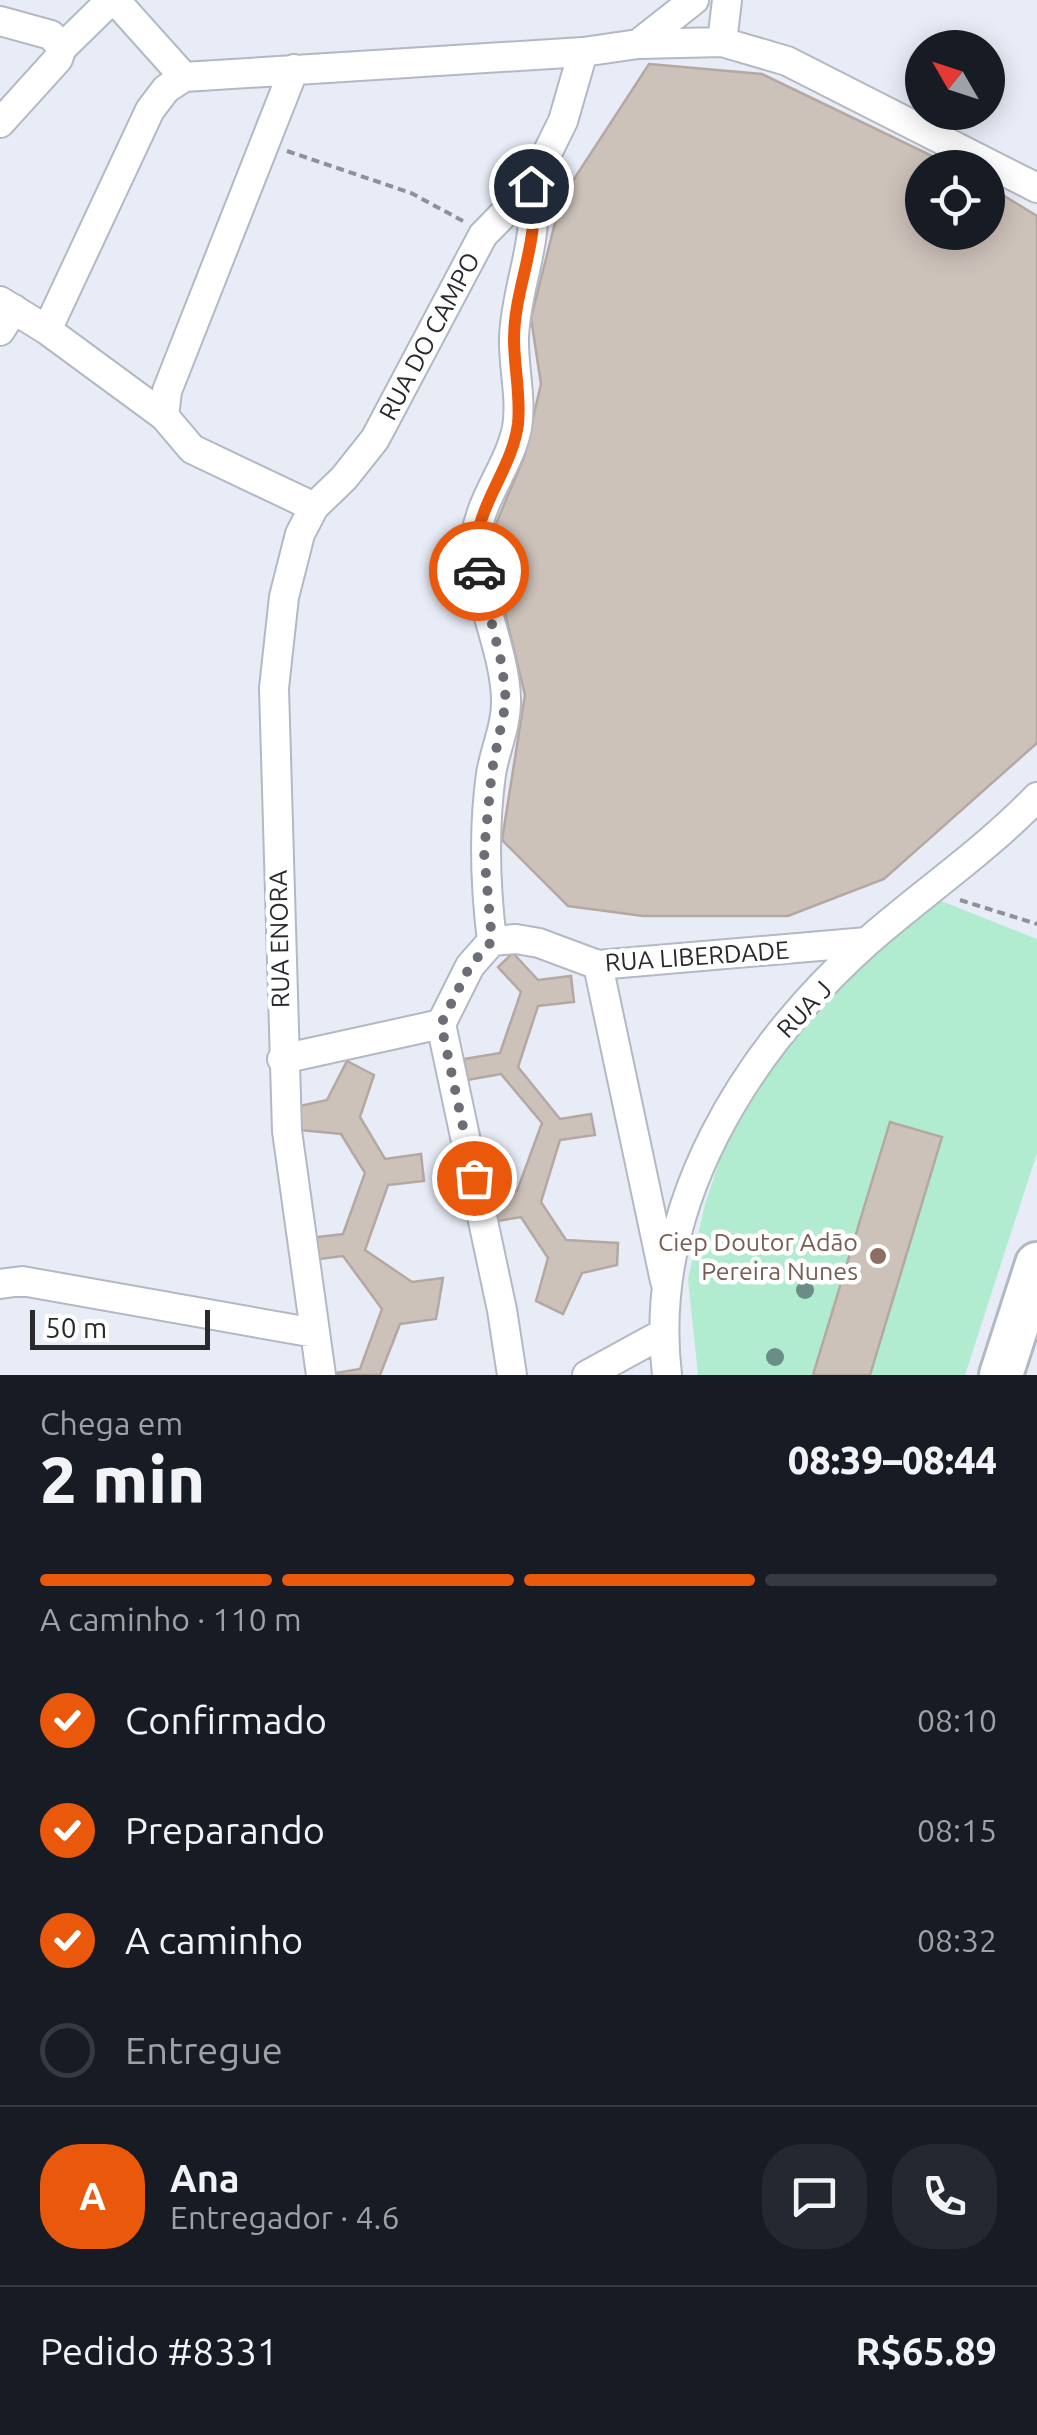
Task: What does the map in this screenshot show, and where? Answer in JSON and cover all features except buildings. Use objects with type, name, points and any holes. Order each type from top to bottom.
[{"type":"highway","points":[[1001,1375],[1037,1264]]},
{"type":"street","points":[[0,123],[58,59],[62,48],[113,0],[184,77]]},
{"type":"street","points":[[638,44],[694,0]]},
{"type":"street","points":[[722,42],[727,0]]},
{"type":"street","points":[[0,21],[51,34],[62,48]]},
{"type":"street","points":[[48,330],[150,110],[166,89],[184,77],[583,52],[638,44],[722,42],[816,74],[1037,188]]},
{"type":"street","name":"RUA DO CAMPO","points":[[314,507],[344,478],[375,438],[483,235],[531,186],[563,121],[583,52]]},
{"type":"street","points":[[164,416],[168,391],[294,69]]},
{"type":"street","points":[[512,1375],[502,1310],[441,1024],[470,966],[492,941],[484,838],[506,702],[502,665],[478,564],[476,536],[484,506],[507,464],[518,425],[514,339],[518,298],[535,228],[531,186]]},
{"type":"street","points":[[5,314],[48,330],[164,416],[192,449],[314,507]]},
{"type":"street","name":"RUA ENORA","points":[[314,507],[290,562],[275,652],[282,1059],[287,1130],[321,1375]]},
{"type":"street","name":"RUA J","points":[[667,1375],[662,1334],[666,1287],[690,1191],[712,1136],[740,1086],[784,1028],[867,942],[980,852],[1037,798]]},
{"type":"street","name":"RUA LIBERDADE","points":[[492,941],[516,939],[539,943],[598,965],[867,942]]},
{"type":"street","name":"RUA J","points":[[598,965],[666,1287]]},
{"type":"street","points":[[282,1059],[441,1024]]},
{"type":"street","points":[[0,1284],[22,1281],[315,1333]]},
{"type":"street","points":[[587,1375],[662,1334]]},
{"type":"path","points":[[265,144],[410,193],[449,210],[483,235]]},
{"type":"path","points":[[932,891],[1037,924]]},
{"type":"green space","points":[[936,899],[1037,939],[1037,1153],[965,1375],[698,1375],[688,1279],[705,1204],[733,1121],[758,1081],[861,966]]},
{"type":"way so far","points":[[474,1178],[441,1024],[470,966],[492,941],[485,881],[485,824],[506,702],[502,665],[479,571]]},
{"type":"place","name":"Ciep Doutor Adão Pereira Nunes","points":[[878,1256]]},
{"type":"route","points":[[479,571],[476,536],[484,506],[507,464],[518,425],[514,339],[518,298],[535,228],[531,186]]}]
